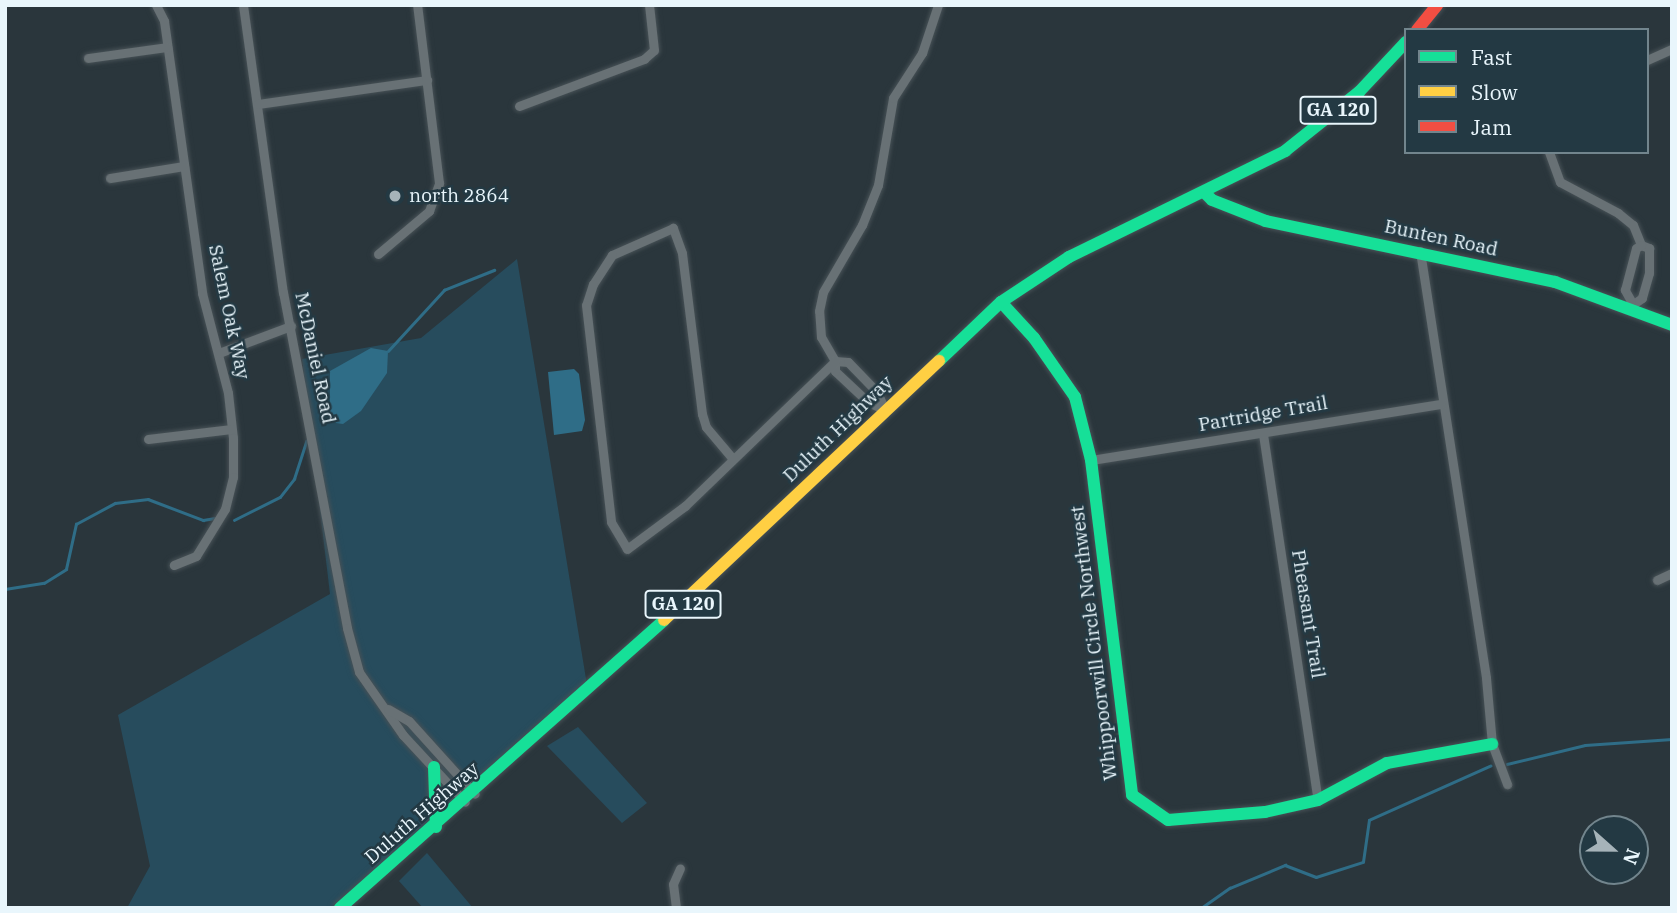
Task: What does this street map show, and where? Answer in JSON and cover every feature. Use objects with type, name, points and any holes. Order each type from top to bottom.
[{"type":"main road","points":[[1419,28],[1437,5]]},
{"type":"main road","name":"Duluth Highway","points":[[340,908],[470,798],[1001,302],[1069,257],[1204,192],[1300,141],[1359,92],[1404,44]]},
{"type":"main road","name":"Bunten Road","points":[[1204,192],[1212,200],[1266,221],[1420,251],[1555,282],[1630,304],[1672,325]]},
{"type":"main road","name":"Whippoorwill Circle Northwest","points":[[1001,302],[1034,338],[1075,397],[1091,460],[1132,796],[1153,813],[1185,820],[1265,812],[1318,800],[1387,763],[1492,744]]},
{"type":"main road","points":[[434,767],[438,788],[436,827]]},
{"type":"street","name":"Salem Oak Way","points":[[156,5],[164,21],[202,293],[219,353],[232,429],[233,478],[225,509],[196,556],[174,565]]},
{"type":"street","name":"McDaniel Road","points":[[243,5],[291,326],[347,628],[359,672],[434,767],[470,798]]},
{"type":"street","points":[[378,254],[429,211],[439,183],[417,5]]},
{"type":"street","points":[[519,106],[644,59],[654,50],[649,5]]},
{"type":"street","points":[[885,410],[868,402],[835,371],[835,361],[821,337],[823,292],[862,225],[878,185],[893,98],[922,53],[938,5]]},
{"type":"street","points":[[88,58],[167,47]]},
{"type":"street","points":[[1649,59],[1672,49]]},
{"type":"street","points":[[258,104],[427,80]]},
{"type":"street","points":[[1550,154],[1560,182],[1618,213],[1633,225],[1641,245],[1649,248],[1649,265],[1642,298],[1630,304],[1625,290],[1635,264],[1636,248],[1641,245]]},
{"type":"street","points":[[110,178],[184,166]]},
{"type":"street","points":[[733,459],[706,427],[702,414],[681,253],[673,228],[612,255],[593,284],[586,305],[611,522],[627,549],[685,506],[835,361],[848,362],[877,392],[885,410]]},
{"type":"street","points":[[1420,251],[1441,404],[1486,678],[1492,744],[1507,784]]},
{"type":"street","points":[[1635,264],[1649,265]]},
{"type":"street","points":[[219,353],[291,326]]},
{"type":"street","name":"Partridge Trail","points":[[1091,460],[1263,434],[1316,421],[1441,404]]},
{"type":"street","points":[[148,439],[232,429]]},
{"type":"street","name":"Pheasant Trail","points":[[1263,434],[1318,800]]},
{"type":"street","points":[[1657,580],[1672,573]]},
{"type":"street","name":"McDaniel Road","points":[[386,708],[409,722],[470,798]]},
{"type":"street","points":[[676,908],[673,884],[680,868]]},
{"type":"shaded area","points":[[517,259],[588,691],[338,908],[127,908],[150,866],[118,715],[330,594],[302,359],[421,338]]},
{"type":"shaded area","points":[[371,348],[388,351],[387,373],[361,411],[343,424],[336,423],[330,414],[330,371]]},
{"type":"shaded area","points":[[574,369],[579,374],[585,420],[582,431],[554,435],[548,372]]},
{"type":"shaded area","points":[[578,727],[647,803],[622,823],[547,746]]},
{"type":"shaded area","points":[[427,853],[473,908],[423,908],[399,881]]},
{"type":"waterway","points":[[388,351],[444,290],[494,270]]},
{"type":"waterway","points":[[234,520],[280,497],[294,479],[306,441]]},
{"type":"waterway","points":[[5,589],[44,583],[66,569],[76,524],[115,503],[148,499],[203,520],[215,518]]},
{"type":"waterway","points":[[1507,764],[1585,745],[1672,739]]},
{"type":"waterway","points":[[1201,908],[1230,888],[1285,865],[1316,877],[1363,862],[1369,820],[1490,766]]},
{"type":"traffic: fast","points":[[939,361],[1001,302],[1069,257],[1285,151],[1359,92],[1404,44]]},
{"type":"traffic: fast","points":[[1204,192],[1212,200],[1266,221],[1555,282],[1672,325]]},
{"type":"traffic: fast","points":[[1001,302],[1034,338],[1075,397],[1091,460],[1132,795],[1168,820],[1265,812],[1318,800],[1387,763],[1492,744]]},
{"type":"traffic: fast","points":[[340,908],[664,620]]},
{"type":"traffic: fast","points":[[434,767],[436,827]]},
{"type":"traffic: slow","points":[[664,620],[939,361]]},
{"type":"traffic: jam","points":[[1419,28],[1437,5]]},
{"type":"place","name":"north 2864","points":[[395,196]]}]
